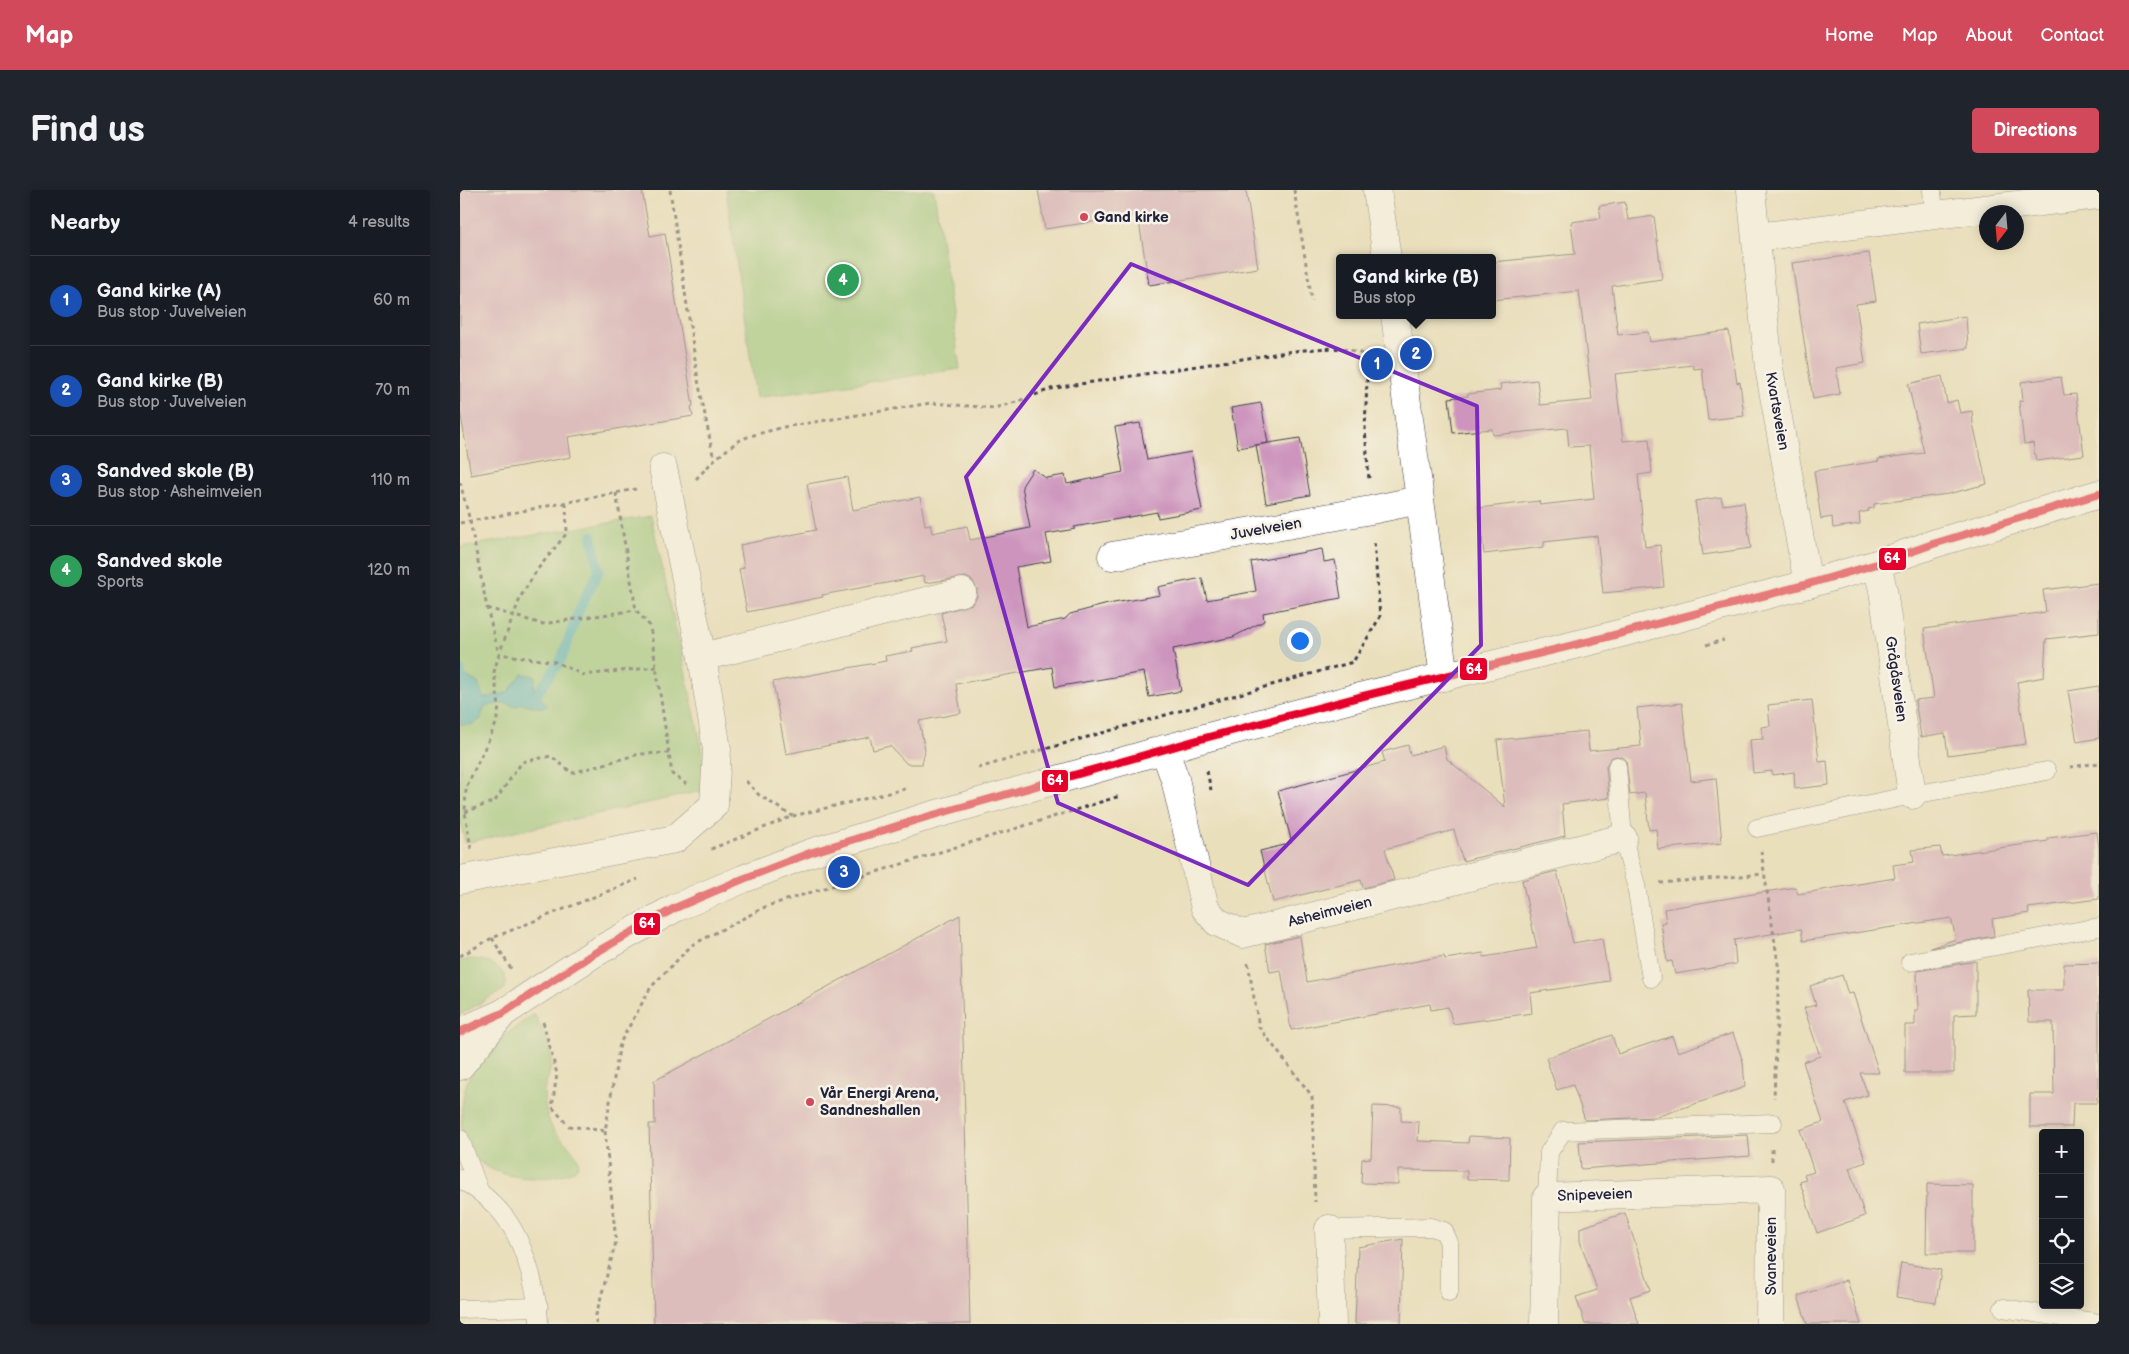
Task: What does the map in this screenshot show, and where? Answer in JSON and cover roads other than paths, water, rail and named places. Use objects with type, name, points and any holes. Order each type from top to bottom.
[{"type":"street","points":[[1377,190],[1386,254]]},
{"type":"street","name":"Kvartsveien","points":[[1751,190],[1769,368],[1808,584]]},
{"type":"street","points":[[1757,237],[1933,202],[2097,199]]},
{"type":"street","points":[[1396,319],[1444,677]]},
{"type":"street","points":[[467,878],[675,839],[714,806],[717,749],[702,657],[666,485]]},
{"type":"street","points":[[460,1032],[503,1013],[593,954],[676,908],[743,879],[810,854],[923,818],[1359,697],[1599,639],[1808,584],[2099,494]]},
{"type":"street","name":"Juvelveien","points":[[1112,556],[1419,500]]},
{"type":"street","name":"Grågåsveien","points":[[1877,564],[1883,590],[1912,795]]},
{"type":"street","points":[[702,657],[962,592]]},
{"type":"street","name":"Asheimveien","points":[[1164,750],[1175,779],[1205,908],[1217,922],[1243,934],[1622,838]]},
{"type":"street","points":[[460,1066],[503,1013]]},
{"type":"street","name":"Snipeveien","points":[[1544,1324],[1547,1197],[1771,1189]]},
{"type":"street","name":"Svaneveien","points":[[1770,1324],[1771,1189]]},
{"type":"street","points":[[1329,1229],[1332,1324]]},
{"type":"lane","points":[[1617,766],[1622,838],[1636,885],[1651,978]]},
{"type":"lane","points":[[1757,828],[1912,795],[2048,771]]},
{"type":"lane","points":[[1910,962],[2099,928]]},
{"type":"lane","points":[[1547,1197],[1550,1152],[1563,1131],[1773,1123]]},
{"type":"lane","points":[[460,1139],[478,1190]]},
{"type":"lane","points":[[460,1179],[478,1190],[509,1220],[520,1241],[539,1316],[460,1309]]},
{"type":"lane","points":[[1329,1229],[1431,1227],[1444,1231],[1449,1243],[1449,1292]]},
{"type":"lane","points":[[2003,1308],[2099,1323]]},
{"type":"water","points":[[522,674],[535,676],[534,691],[547,705],[544,708],[521,703],[515,707],[507,703],[485,706],[480,720],[471,725],[460,724],[460,676],[466,676],[478,683],[483,698],[507,693]]},
{"type":"waterway","points":[[537,694],[562,658],[579,610],[599,571],[592,536]]},
{"type":"waterway","points":[[460,670],[461,676]]},
{"type":"place","name":"Gand kirke","points":[[1084,217]]},
{"type":"place","name":"Sandved skole","points":[[843,280]]},
{"type":"place","name":"Gand kirke (B)","points":[[1416,354]]},
{"type":"place","name":"Gand kirke (A)","points":[[1377,364]]},
{"type":"place","name":"Sandved skole (B)","points":[[844,872]]},
{"type":"place","name":"Vår Energi Arena, Sandneshallen","points":[[810,1102]]}]
